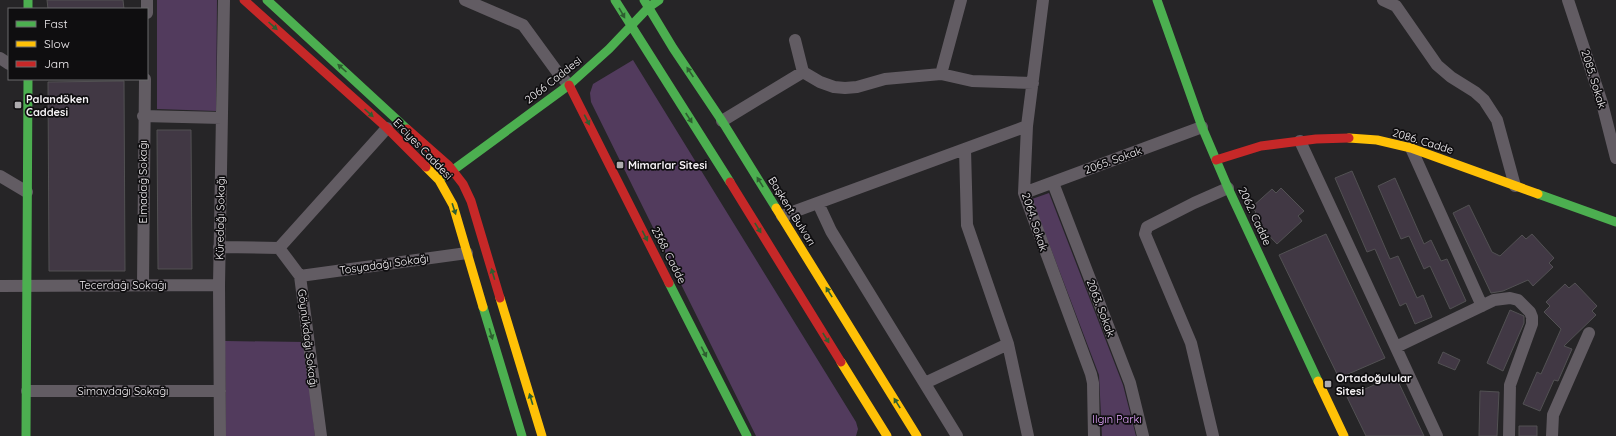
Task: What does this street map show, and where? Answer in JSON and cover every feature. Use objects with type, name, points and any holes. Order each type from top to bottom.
[{"type":"street","name":"Küredağı Sokağı","points":[[220,436],[219,285],[224,0]]},
{"type":"street","name":"Erciyes Caddesi","points":[[244,0],[387,128],[439,180],[453,205],[522,436]]},
{"type":"street","name":"Erciyes Caddesi","points":[[267,0],[454,170],[465,187],[471,201],[542,436]]},
{"type":"street","points":[[465,0],[523,25],[558,73],[569,85]]},
{"type":"street","points":[[615,0],[885,433],[873,436]]},
{"type":"street","name":"2066 Caddesi","points":[[439,180],[569,85],[608,49],[630,26],[646,4],[659,0]]},
{"type":"street","points":[[941,74],[961,0]]},
{"type":"street","name":"2064. Sokak","points":[[1043,0],[1027,126],[1024,193],[1091,374],[1093,383],[1094,436]]},
{"type":"street","name":"2062. Cadde","points":[[1157,0],[1202,127],[1228,188],[1344,436]]},
{"type":"street","points":[[1383,0],[1396,6],[1437,65],[1451,77],[1475,92],[1492,111],[1497,120],[1515,186]]},
{"type":"street","name":"2085. Sokak","points":[[1568,0],[1602,103],[1616,158]]},
{"type":"street","name":"Başkent Bulvarı","points":[[646,4],[782,216],[917,436]]},
{"type":"street","points":[[795,40],[803,72],[820,82],[834,87],[857,87],[885,79],[941,74],[972,81],[1033,83]]},
{"type":"street","points":[[722,121],[803,72]]},
{"type":"street","points":[[26,436],[28,80]]},
{"type":"street","name":"Elmadağ Sokağı","points":[[143,285],[145,80]]},
{"type":"street","name":"2368. Cadde","points":[[569,85],[747,436]]},
{"type":"street","points":[[144,116],[222,118]]},
{"type":"street","points":[[782,216],[1027,126]]},
{"type":"street","name":"2065. Sokak","points":[[1024,193],[1202,127]]},
{"type":"street","points":[[220,247],[279,248],[387,128]]},
{"type":"street","name":"2086. Cadde","points":[[1216,160],[1261,146],[1300,141],[1346,138],[1377,140],[1411,148],[1616,222]]},
{"type":"street","points":[[1300,141],[1437,436]]},
{"type":"street","points":[[1411,148],[1482,306]]},
{"type":"street","points":[[965,149],[967,225],[1008,344],[1028,436]]},
{"type":"street","points":[[0,176],[27,192]]},
{"type":"street","name":"2063. Sokak","points":[[1053,183],[1130,383],[1143,436]]},
{"type":"street","points":[[1213,436],[1191,343],[1145,234],[1145,230],[1147,227],[1194,203],[1228,188]]},
{"type":"street","points":[[818,203],[831,231],[957,436]]},
{"type":"street","name":"Göynükdağı Sokağı","points":[[279,248],[300,276],[321,436]]},
{"type":"street","name":"Tosyadağı Sokağı","points":[[300,276],[467,253]]},
{"type":"street","name":"Tecerdağı Sokağı","points":[[0,286],[219,285]]},
{"type":"street","points":[[1396,347],[1494,300],[1510,298],[1518,300],[1525,306],[1532,317],[1532,324],[1510,385],[1509,436]]},
{"type":"street","points":[[1552,436],[1553,415],[1590,333]]},
{"type":"street","points":[[925,383],[1008,344]]},
{"type":"street","name":"Simavdağı Sokağı","points":[[27,391],[220,391]]},
{"type":"green space","points":[[157,0],[217,0],[216,111],[157,109]]},
{"type":"green space","points":[[633,60],[856,422],[858,429],[856,436],[756,436],[591,102],[590,93],[593,84]]},
{"type":"green space","name":"Ilgın Parkı","points":[[1049,193],[1123,385],[1136,436],[1102,436],[1099,375],[1032,199]]},
{"type":"green space","points":[[225,341],[305,342],[315,436],[226,436]]},
{"type":"building","points":[[47,0],[123,0],[124,8],[48,8]]},
{"type":"building","points":[[124,81],[125,271],[49,271],[48,82]]},
{"type":"building","points":[[157,130],[191,130],[192,269],[158,269]]},
{"type":"building","points":[[1352,171],[1390,259],[1398,256],[1417,298],[1423,295],[1432,317],[1415,324],[1406,303],[1400,306],[1375,249],[1367,252],[1335,178]]},
{"type":"building","points":[[1395,178],[1424,244],[1431,240],[1441,261],[1447,259],[1466,301],[1450,309],[1430,266],[1424,269],[1409,236],[1401,239],[1378,186]]},
{"type":"building","points":[[1281,188],[1304,211],[1298,216],[1302,221],[1277,244],[1254,220],[1252,216],[1256,212],[1252,207],[1272,189],[1276,193]]},
{"type":"building","points":[[1469,205],[1492,252],[1500,256],[1522,235],[1526,239],[1532,234],[1554,258],[1549,263],[1553,267],[1533,286],[1528,280],[1503,291],[1491,293],[1453,213]]},
{"type":"building","points":[[1326,234],[1385,358],[1339,378],[1279,255]]},
{"type":"building","points":[[1575,283],[1597,306],[1592,311],[1596,315],[1564,346],[1572,349],[1558,381],[1554,380],[1540,411],[1523,404],[1537,372],[1541,374],[1561,329],[1544,312],[1550,306],[1546,302],[1565,284],[1569,288]]},
{"type":"building","points":[[1510,310],[1524,316],[1524,323],[1503,371],[1487,363]]},
{"type":"building","points":[[1443,352],[1460,360],[1455,370],[1438,363]]},
{"type":"building","points":[[1392,377],[1396,377],[1424,436],[1366,436],[1347,397]]},
{"type":"building","points":[[1480,391],[1499,392],[1497,436],[1479,436]]},
{"type":"building","points":[[1519,426],[1537,426],[1537,436],[1519,436]]},
{"type":"traffic: fast","points":[[28,0],[28,8]]},
{"type":"traffic: fast","points":[[267,0],[407,129]]},
{"type":"traffic: fast","points":[[615,0],[730,182]]},
{"type":"traffic: fast","points":[[644,0],[673,48],[722,121],[776,208]]},
{"type":"traffic: fast","points":[[445,176],[569,85],[609,49],[649,7],[659,0]]},
{"type":"traffic: fast","points":[[1157,0],[1202,127],[1228,188],[1318,381]]},
{"type":"traffic: fast","points":[[26,436],[28,80]]},
{"type":"traffic: fast","points":[[1538,194],[1616,222]]},
{"type":"traffic: fast","points":[[669,283],[747,436]]},
{"type":"traffic: fast","points":[[483,307],[522,436]]},
{"type":"traffic: slow","points":[[1349,138],[1377,140],[1411,148],[1538,194]]},
{"type":"traffic: slow","points":[[426,167],[439,180],[453,205],[483,307]]},
{"type":"traffic: slow","points":[[776,208],[917,436]]},
{"type":"traffic: slow","points":[[500,298],[542,436]]},
{"type":"traffic: slow","points":[[841,362],[887,436]]},
{"type":"traffic: slow","points":[[1318,381],[1344,436]]},
{"type":"traffic: jam","points":[[244,0],[387,128],[426,167]]},
{"type":"traffic: jam","points":[[569,85],[669,283]]},
{"type":"traffic: jam","points":[[407,129],[449,166],[463,184],[471,201],[500,298]]},
{"type":"traffic: jam","points":[[1216,160],[1261,146],[1316,139],[1349,138]]},
{"type":"traffic: jam","points":[[730,182],[841,362]]},
{"type":"place","name":"Palandöken Caddesi","points":[[18,105]]},
{"type":"place","name":"Mimarlar Sitesi","points":[[620,165]]},
{"type":"place","name":"Ortadoğulular Sitesi","points":[[1328,384]]}]
